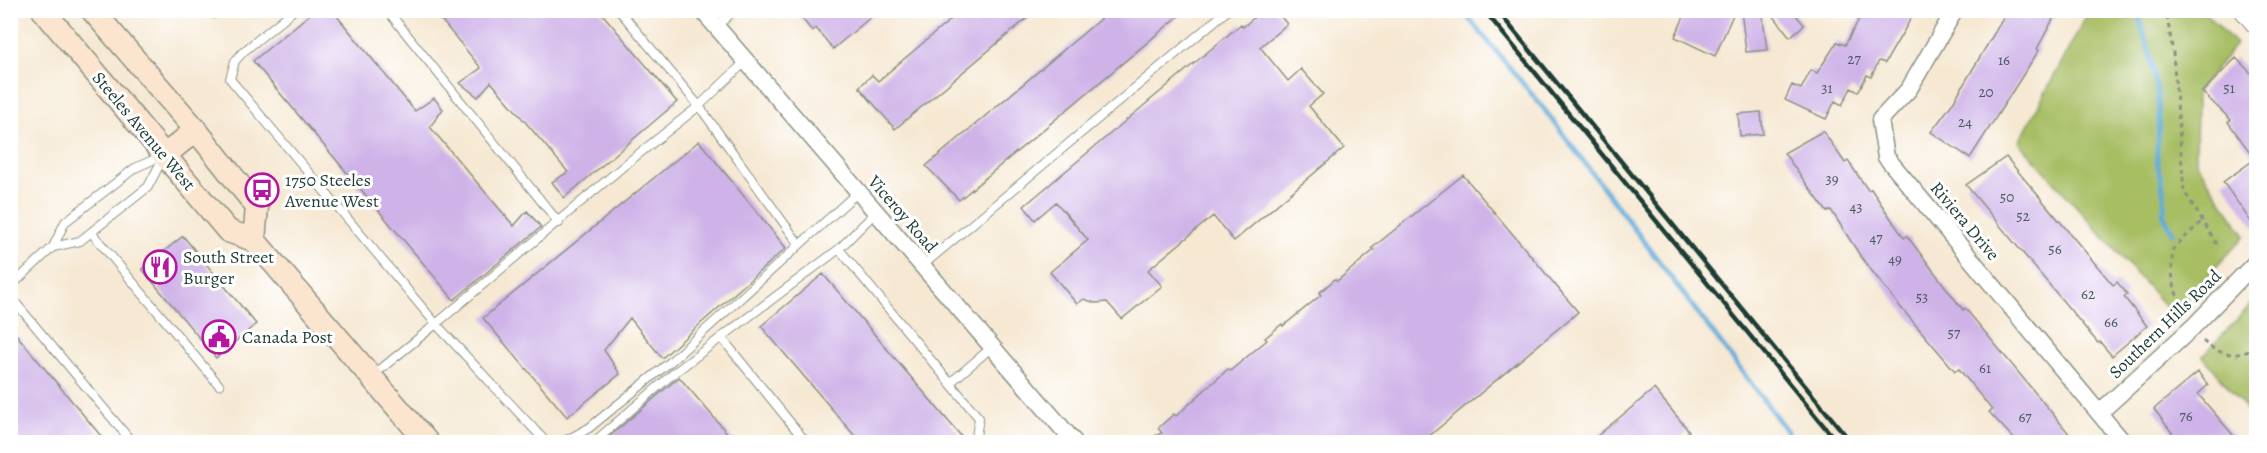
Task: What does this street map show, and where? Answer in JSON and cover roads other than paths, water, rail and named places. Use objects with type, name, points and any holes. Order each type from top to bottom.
[{"type":"main road","name":"Steeles Avenue West","points":[[43,10],[228,231],[255,240],[427,442]]},
{"type":"main road","points":[[92,10],[196,130],[257,207],[255,240]]},
{"type":"main road","points":[[165,155],[196,130]]},
{"type":"street","name":"Viceroy Road","points":[[702,10],[1074,442]]},
{"type":"street","name":"Riviera Drive","points":[[1955,10],[1908,89],[1880,120],[1886,157],[2123,442]]},
{"type":"street","points":[[2245,10],[2256,23]]},
{"type":"street","name":"Southern Hills Road","points":[[2099,413],[2193,327],[2256,262]]},
{"type":"lane","points":[[204,10],[214,14],[219,10]]},
{"type":"lane","points":[[294,10],[243,52],[235,61],[230,79],[436,324],[546,442]]},
{"type":"lane","points":[[387,10],[559,223]]},
{"type":"lane","points":[[619,10],[699,106],[799,244]]},
{"type":"lane","points":[[716,27],[735,10]]},
{"type":"lane","points":[[922,266],[1228,10]]},
{"type":"lane","points":[[371,377],[699,106],[746,61]]},
{"type":"lane","points":[[53,247],[80,241],[148,187],[165,155]]},
{"type":"lane","points":[[10,287],[53,247],[65,222],[135,168],[165,155]]},
{"type":"lane","points":[[563,442],[589,428],[670,362],[858,192]]},
{"type":"lane","points":[[594,442],[674,373],[838,249],[876,212]]},
{"type":"lane","points":[[91,232],[219,385]]},
{"type":"lane","points":[[838,249],[979,418],[975,442]]},
{"type":"lane","points":[[10,296],[132,442]]},
{"type":"lane","points":[[721,337],[806,442]]},
{"type":"lane","points":[[950,382],[992,347]]},
{"type":"waterway","points":[[1462,10],[1544,109],[1795,442]]},
{"type":"waterway","points":[[2136,10],[2154,75],[2159,120],[2157,160],[2164,195],[2163,214],[2173,233]]},
{"type":"railway","points":[[1484,10],[1837,442]]},
{"type":"railway","points":[[1497,10],[1851,442]]},
{"type":"place","name":"1750 Steeles Avenue West","points":[[262,190]]},
{"type":"place","name":"South Street Burger","points":[[160,267]]},
{"type":"place","name":"Canada Post","points":[[219,337]]}]
